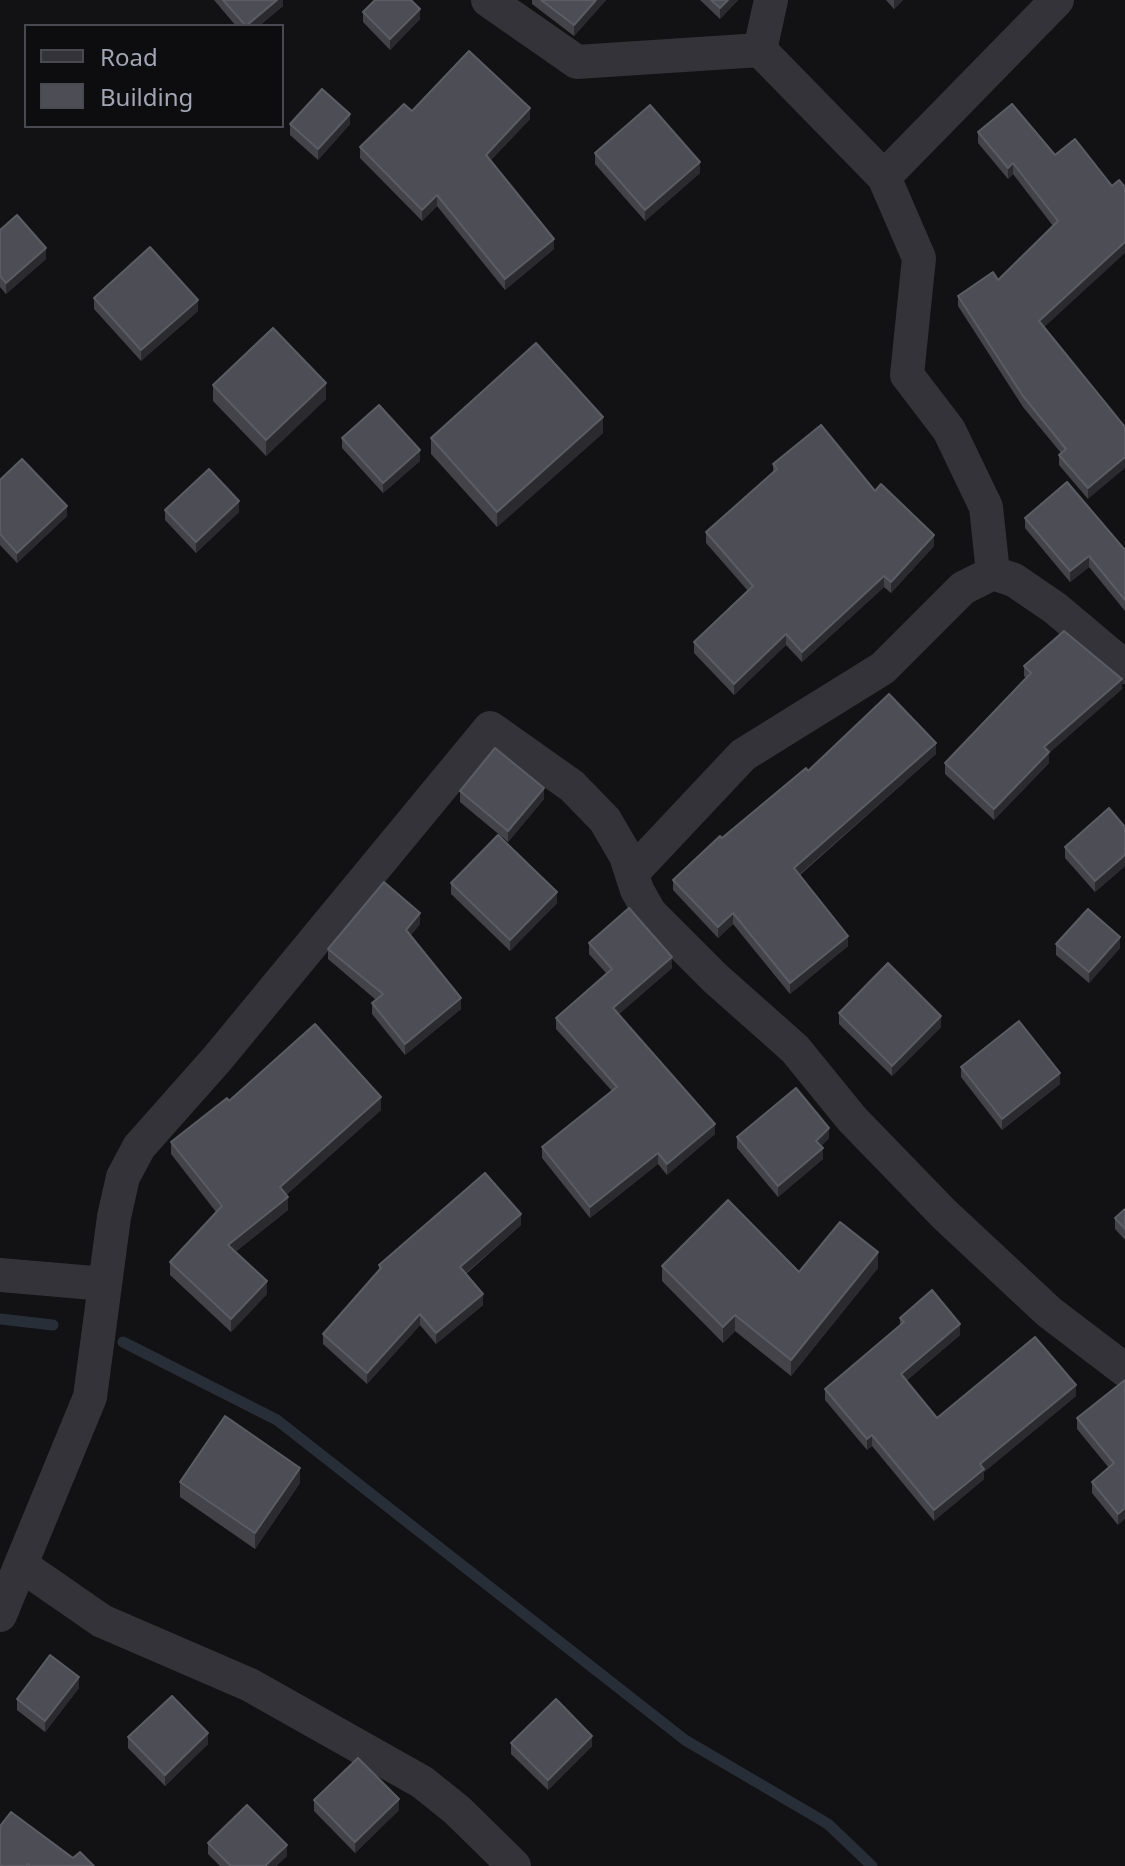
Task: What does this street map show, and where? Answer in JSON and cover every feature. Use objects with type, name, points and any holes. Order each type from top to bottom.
[{"type":"street","points":[[488,0],[577,62],[760,50],[884,177],[919,258],[907,375],[949,430],[986,507],[993,573]]},
{"type":"street","points":[[760,50],[771,0]]},
{"type":"street","points":[[884,177],[1057,0]]},
{"type":"street","points":[[632,873],[743,755],[883,668],[963,588],[993,573],[1014,580],[1055,608],[1125,667]]},
{"type":"street","points":[[0,1615],[90,1397],[123,1177],[139,1147],[217,1059],[490,728],[583,797],[605,820],[626,856],[650,913],[715,978],[795,1049],[852,1119],[944,1214],[1049,1312],[1125,1370]]},
{"type":"street","points":[[0,1275],[105,1284]]},
{"type":"street","points":[[21,1565],[102,1621],[250,1685],[422,1782],[457,1810],[514,1866]]},
{"type":"building","points":[[223,0],[277,0],[248,24],[244,24]]},
{"type":"building","points":[[375,0],[411,0],[420,9],[390,39],[363,12]]},
{"type":"building","points":[[541,0],[596,0],[574,25]]},
{"type":"building","points":[[711,0],[728,0],[720,8]]},
{"type":"building","points":[[469,51],[530,108],[486,155],[554,239],[505,279],[437,195],[422,210],[360,147],[404,104],[412,111]]},
{"type":"building","points":[[322,89],[350,114],[318,149],[290,124]]},
{"type":"building","points":[[1012,104],[1055,155],[1075,139],[1112,186],[1119,180],[1125,187],[1125,242],[1039,321],[1125,427],[1125,457],[1088,488],[1059,455],[1066,449],[1023,396],[958,296],[993,272],[998,280],[1058,221],[1013,163],[1008,168],[978,132]]},
{"type":"building","points":[[650,105],[700,162],[645,210],[595,153]]},
{"type":"building","points":[[17,215],[46,248],[6,283],[0,276],[0,230]]},
{"type":"building","points":[[150,247],[198,300],[141,350],[94,298]]},
{"type":"building","points":[[273,328],[326,383],[266,440],[213,385]]},
{"type":"building","points":[[536,343],[603,417],[497,512],[431,438]]},
{"type":"building","points":[[379,405],[420,450],[383,483],[342,438]]},
{"type":"building","points":[[821,425],[875,491],[881,484],[934,535],[891,582],[884,576],[802,652],[786,634],[734,684],[694,642],[753,586],[706,532],[777,469],[773,464]]},
{"type":"building","points":[[22,459],[67,506],[17,553],[0,534],[0,480]]},
{"type":"building","points":[[209,469],[239,501],[196,542],[165,510]]},
{"type":"building","points":[[1067,482],[1125,550],[1125,600],[1089,556],[1070,571],[1025,518]]},
{"type":"building","points":[[1064,631],[1122,679],[1044,747],[1049,752],[994,809],[945,763],[1031,673],[1024,666]]},
{"type":"building","points":[[889,694],[936,743],[794,868],[848,936],[790,983],[733,913],[718,927],[673,880],[720,836],[722,838],[806,768],[808,771]]},
{"type":"building","points":[[495,748],[544,788],[508,831],[460,791]]},
{"type":"building","points":[[1109,808],[1125,827],[1125,855],[1095,881],[1065,847]]},
{"type":"building","points":[[498,835],[557,892],[510,940],[451,883]]},
{"type":"building","points":[[384,882],[420,913],[406,930],[461,998],[405,1044],[372,1003],[383,994],[328,949]]},
{"type":"building","points":[[629,908],[672,957],[613,1008],[715,1124],[667,1164],[658,1153],[590,1207],[542,1147],[617,1087],[556,1018],[612,969],[589,943]]},
{"type":"building","points":[[1088,909],[1120,937],[1089,972],[1056,944]]},
{"type":"building","points":[[888,963],[941,1016],[892,1066],[839,1013]]},
{"type":"building","points":[[1019,1021],[1060,1073],[1002,1119],[961,1067]]},
{"type":"building","points":[[315,1024],[381,1097],[280,1187],[288,1197],[228,1245],[267,1281],[231,1319],[170,1262],[222,1206],[171,1142],[227,1098],[229,1101]]},
{"type":"building","points":[[796,1088],[829,1128],[816,1141],[823,1148],[778,1186],[737,1137]]},
{"type":"building","points":[[485,1173],[521,1214],[460,1267],[483,1294],[436,1333],[420,1314],[367,1373],[323,1334],[381,1268],[379,1265]]},
{"type":"building","points":[[728,1200],[799,1272],[840,1222],[878,1252],[791,1360],[735,1315],[723,1327],[662,1266]]},
{"type":"building","points":[[1125,1209],[1125,1229],[1115,1218]]},
{"type":"building","points":[[932,1290],[960,1324],[901,1374],[937,1418],[1035,1337],[1076,1385],[980,1464],[984,1469],[934,1510],[872,1435],[867,1439],[825,1389],[904,1322],[900,1318]]},
{"type":"building","points":[[1125,1380],[1125,1508],[1118,1514],[1092,1482],[1114,1463],[1077,1418]]},
{"type":"building","points":[[225,1416],[300,1468],[255,1533],[180,1482]]},
{"type":"building","points":[[50,1655],[79,1677],[45,1721],[17,1699]]},
{"type":"building","points":[[172,1696],[208,1733],[165,1775],[128,1737]]},
{"type":"building","points":[[556,1699],[592,1736],[548,1780],[511,1743]]},
{"type":"building","points":[[358,1758],[399,1799],[355,1842],[314,1800]]},
{"type":"building","points":[[247,1805],[287,1845],[265,1866],[231,1866],[208,1843]]},
{"type":"building","points":[[11,1812],[73,1858],[80,1852],[94,1866],[0,1866],[0,1826]]},
{"type":"waterway","points":[[0,1319],[53,1325]]},
{"type":"waterway","points":[[123,1342],[277,1420],[685,1740],[828,1824],[872,1866]]}]
